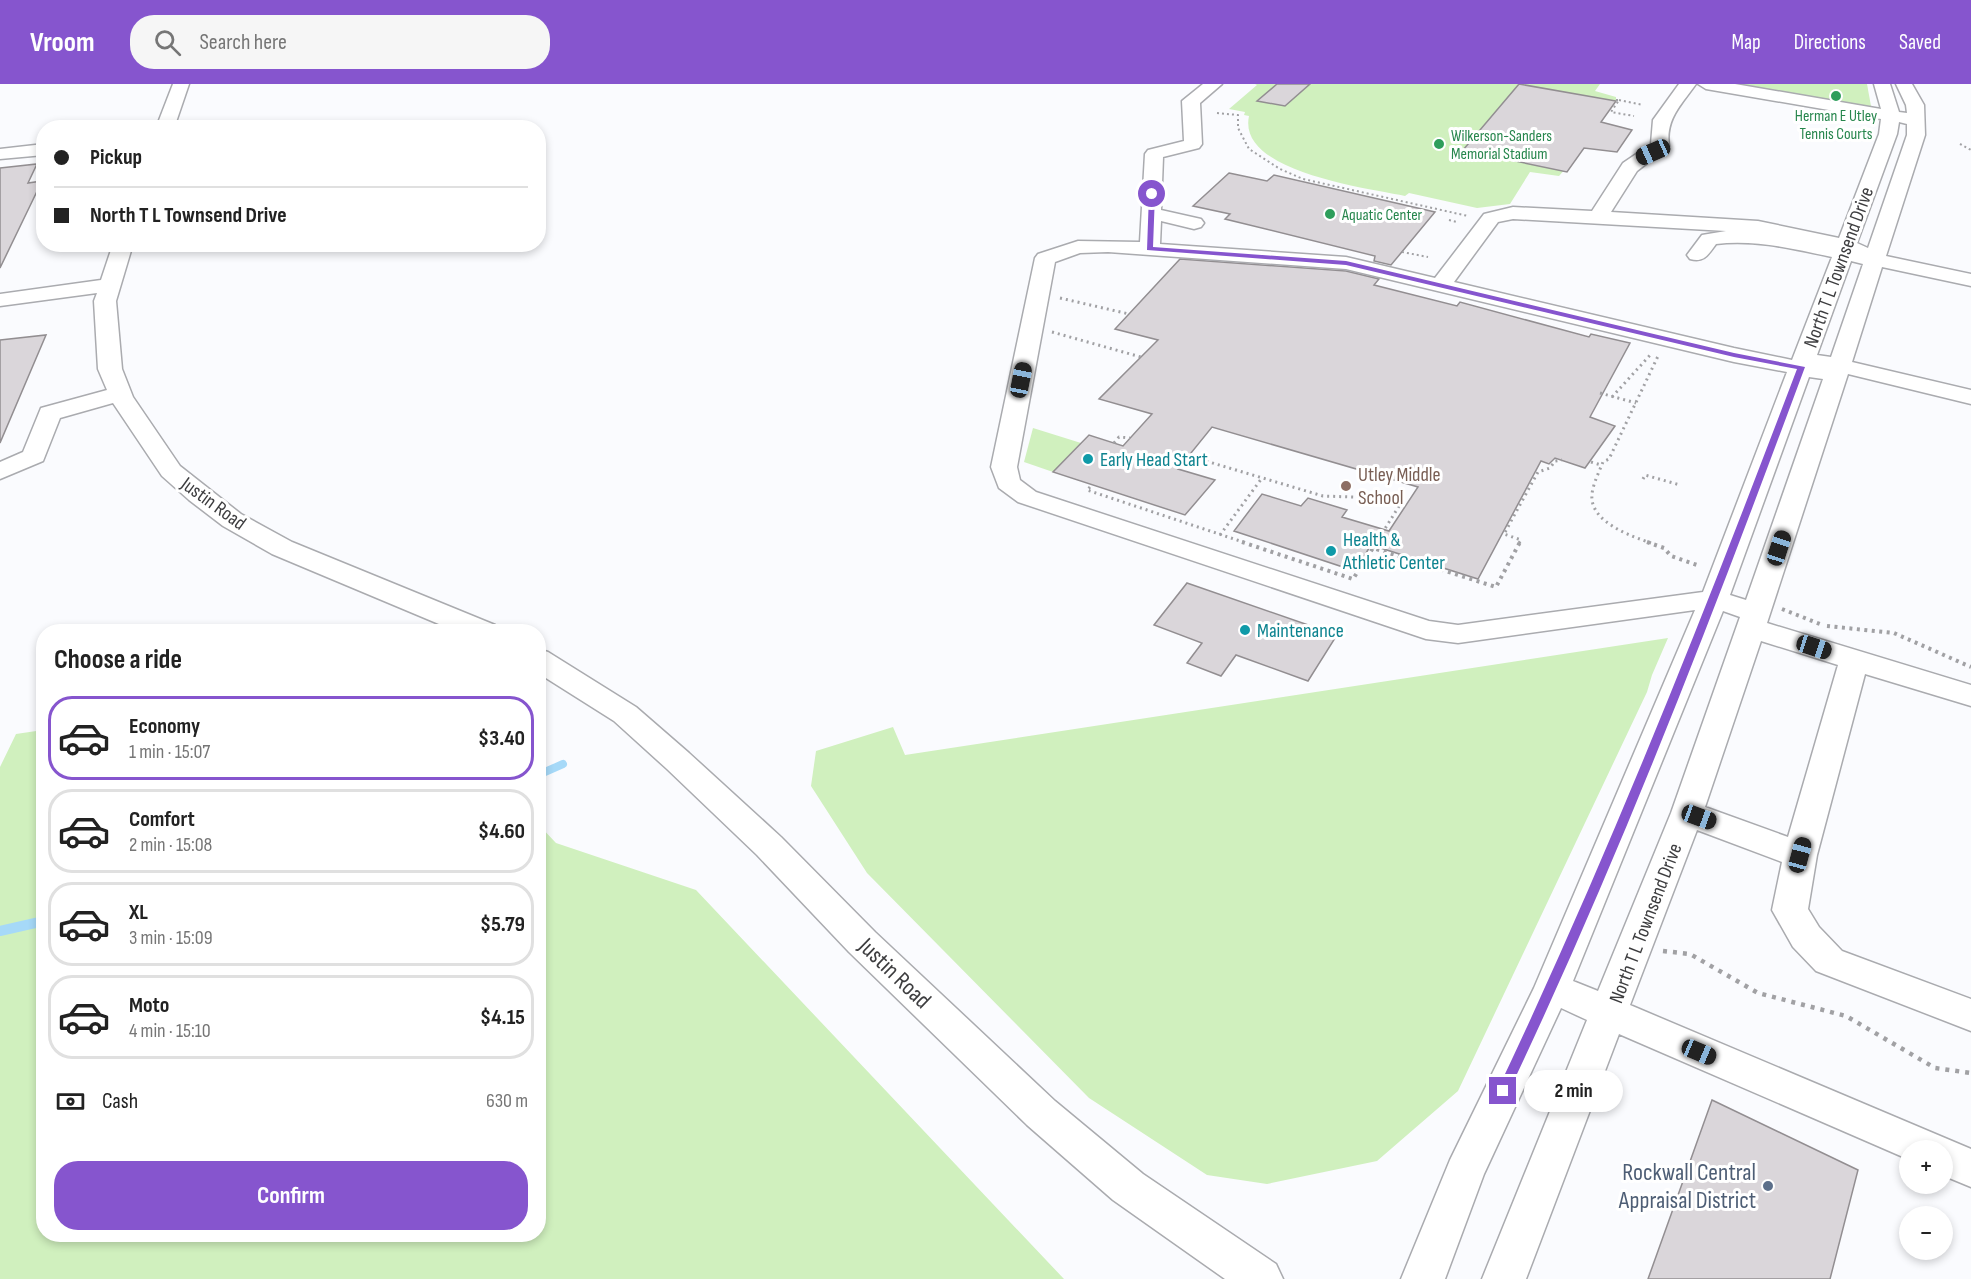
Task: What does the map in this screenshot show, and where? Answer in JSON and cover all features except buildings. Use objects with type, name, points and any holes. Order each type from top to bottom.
[{"type":"street","points":[[168,120],[181,84]]},
{"type":"street","points":[[1150,249],[1154,154],[1193,144],[1191,101],[1214,84]]},
{"type":"street","points":[[1598,216],[1630,167],[1660,146],[1657,135],[1659,123],[1688,84]]},
{"type":"street","points":[[1706,84],[1905,119],[1916,105],[1904,84]]},
{"type":"street","name":"North T L Townsend Drive","points":[[1504,1279],[1610,1014],[1762,616],[1837,370],[1916,135],[1890,100],[1882,84]]},
{"type":"street","name":"North T L Townsend Drive","points":[[1423,1279],[1464,1173],[1552,988],[1714,599],[1888,134],[1905,119]]},
{"type":"street","points":[[0,154],[36,150]]},
{"type":"street","points":[[1151,213],[1194,223]]},
{"type":"street","points":[[1440,286],[1491,218],[1513,213],[1598,216],[1758,227],[1873,260],[1971,280]]},
{"type":"street","points":[[1679,221],[1699,228],[1703,247],[1720,236],[1756,238],[1844,250]]},
{"type":"street","points":[[1971,398],[1803,362],[1734,355],[1346,263],[1150,249],[1078,247],[1045,258],[1004,467],[1008,483],[1027,497],[1425,630],[1458,634],[1714,599],[1762,616],[1854,660],[1971,696]]},
{"type":"street","name":"Justin Road","points":[[120,252],[105,301],[111,369],[120,394],[171,471],[198,495],[232,520],[282,548],[469,624]]},
{"type":"street","points":[[0,300],[109,285]]},
{"type":"street","points":[[0,471],[34,456],[50,413],[120,394]]},
{"type":"street","points":[[1854,660],[1800,855],[1790,910],[1806,937],[1829,961],[1971,1015]]},
{"type":"street","name":"Justin Road","points":[[546,663],[625,714],[678,761],[769,846],[862,942],[1041,1113],[1128,1186],[1261,1279]]},
{"type":"street","points":[[1686,813],[1800,855]]},
{"type":"street","points":[[1552,988],[1906,1140]]},
{"type":"street","points":[[1953,1161],[1971,1168]]},
{"type":"path","points":[[1634,116],[1611,112],[1618,100],[1643,105]]},
{"type":"path","points":[[1232,114],[1236,111]]},
{"type":"path","points":[[1216,113],[1239,114],[1237,128],[1248,149],[1262,159],[1303,179],[1489,220]]},
{"type":"path","points":[[1960,144],[1971,150]]},
{"type":"path","points":[[1449,220],[1456,222]]},
{"type":"path","points":[[1402,252],[1428,257]]},
{"type":"path","points":[[1054,296],[1129,314]]},
{"type":"path","points":[[1045,330],[1141,357]]},
{"type":"path","points":[[1612,397],[1656,349],[1659,354],[1609,459],[1603,462],[1592,492],[1592,501],[1603,519],[1621,532],[1664,548],[1671,556],[1704,567]]},
{"type":"path","points":[[1600,393],[1636,403]]},
{"type":"path","points":[[1113,443],[1119,437],[1130,438]]},
{"type":"path","points":[[1090,487],[1087,490],[1353,579],[1401,503],[1379,498],[1323,496],[1189,456]]},
{"type":"path","points":[[1373,548],[1496,587],[1521,540],[1504,534],[1538,472],[1550,468],[1555,461],[1563,460]]},
{"type":"path","points":[[1591,462],[1602,467]]},
{"type":"path","points":[[1643,479],[1645,475],[1680,485]]},
{"type":"path","points":[[1220,535],[1262,478]]},
{"type":"path","points":[[1762,616],[1829,627],[1862,628],[1894,633],[1971,667]]},
{"type":"path","points":[[1662,951],[1690,954],[1766,996],[1846,1016],[1935,1068],[1971,1073]]},
{"type":"green space","name":"Wilkerson-Sanders Memorial Stadium","points":[[1255,84],[1600,84],[1595,91],[1616,97],[1616,101],[1601,122],[1632,130],[1617,152],[1584,148],[1559,176],[1530,172],[1510,204],[1477,208],[1409,193],[1405,196],[1336,182],[1283,164],[1263,151],[1251,135],[1249,116],[1244,115],[1245,112],[1229,109],[1257,85]]},
{"type":"green space","name":"Herman E Utley Tennis Courts","points":[[1728,84],[1867,84],[1871,106],[1861,107]]},
{"type":"green space","points":[[1033,428],[1081,443],[1053,472],[1024,462]]},
{"type":"green space","points":[[1668,638],[1647,692],[1458,1091],[1377,1161],[1267,1184],[1207,1175],[1089,1098],[867,873],[811,786],[816,751],[893,727],[905,755]]},
{"type":"green space","points":[[36,731],[36,1242],[546,1242],[546,832],[556,843],[696,890],[1064,1279],[0,1279],[0,767],[16,734]]},
{"type":"waterway","points":[[546,771],[563,764]]},
{"type":"waterway","points":[[0,931],[36,923]]},
{"type":"place","name":"Herman E Utley Tennis Courts","points":[[1836,96]]},
{"type":"place","name":"Wilkerson-Sanders Memorial Stadium","points":[[1439,144]]},
{"type":"place","name":"Aquatic Center","points":[[1330,214]]},
{"type":"place","name":"Early Head Start","points":[[1088,459]]},
{"type":"place","name":"Utley Middle School","points":[[1346,486]]},
{"type":"place","name":"Health & Athletic Center","points":[[1331,551]]},
{"type":"place","name":"Maintenance","points":[[1245,630]]},
{"type":"place","name":"Rockwall Central Appraisal District","points":[[1768,1186]]},
{"type":"route","points":[[1152,194],[1150,249],[1346,263],[1734,355],[1801,367],[1714,599],[1552,988],[1503,1091]]}]
